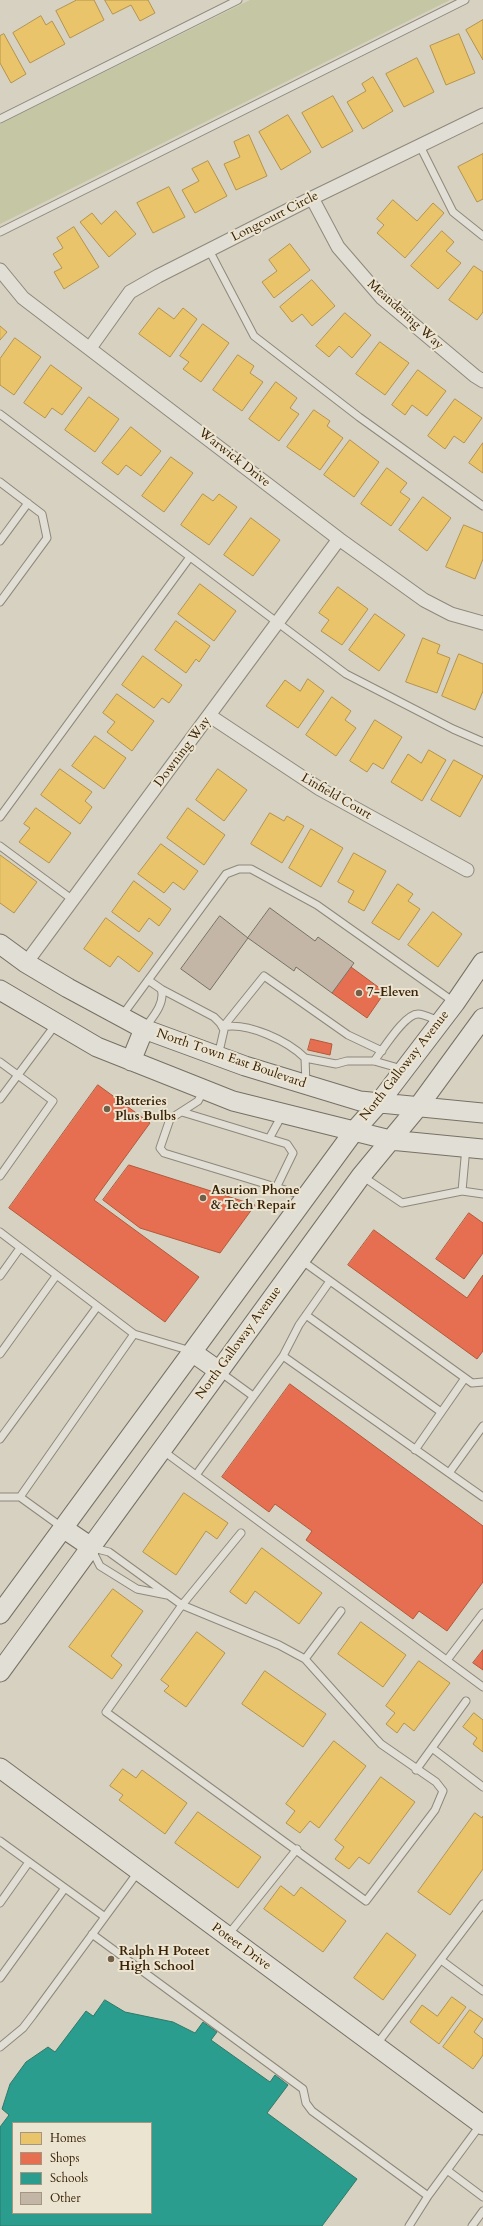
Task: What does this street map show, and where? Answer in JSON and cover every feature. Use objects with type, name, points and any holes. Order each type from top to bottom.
[{"type":"main road","name":"North Town East Boulevard","points":[[0,944],[26,963],[144,1029],[218,1056],[360,1101],[378,1104],[483,1113]]},
{"type":"main road","name":"North Galloway Avenue","points":[[0,1614],[355,1130],[378,1104],[441,1022],[483,962]]},
{"type":"main road","points":[[0,990],[97,1047],[234,1102],[282,1115],[355,1130],[390,1140],[474,1148]]},
{"type":"main road","name":"North Galloway Avenue","points":[[0,1672],[361,1176],[418,1107],[483,1018]]},
{"type":"main road","points":[[131,1061],[144,1029]]},
{"type":"main road","points":[[192,1352],[219,1371]]},
{"type":"main road","points":[[63,1528],[91,1547]]},
{"type":"main road","name":"Poteet Drive","points":[[0,1768],[138,1872],[482,2125]]},
{"type":"street","name":"Longcourt Circle","points":[[90,348],[130,292],[312,198],[483,115]]},
{"type":"street","name":"Meandering Way","points":[[312,198],[338,247],[368,284],[382,298],[483,381]]},
{"type":"street","name":"Warwick Drive","points":[[0,270],[23,298],[339,539],[424,600],[451,614],[483,623]]},
{"type":"street","name":"Downing Way","points":[[26,963],[210,716],[339,539]]},
{"type":"street","name":"Linfield Court","points":[[210,716],[320,789],[467,870]]},
{"type":"lane","points":[[0,119],[238,0]]},
{"type":"lane","points":[[0,232],[465,0]]},
{"type":"lane","points":[[420,146],[453,212],[483,236]]},
{"type":"lane","points":[[209,250],[254,336],[359,417],[483,506]]},
{"type":"lane","points":[[0,414],[277,624],[346,674],[453,729],[483,742]]},
{"type":"lane","points":[[0,482],[42,514],[47,538],[0,602]]},
{"type":"lane","points":[[0,541],[28,503]]},
{"type":"lane","points":[[0,817],[190,557]]},
{"type":"lane","points":[[0,846],[73,900]]},
{"type":"lane","points":[[121,1017],[226,874],[239,869],[250,870],[316,905],[455,1003]]},
{"type":"lane","points":[[223,1027],[264,976],[348,1035],[382,1051]]},
{"type":"lane","points":[[148,980],[161,989],[214,1017],[223,1027],[224,1036],[218,1056]]},
{"type":"lane","points":[[144,1029],[160,1004],[162,997],[161,989]]},
{"type":"lane","points":[[374,1061],[404,1021],[412,1015],[418,1014],[441,1022]]},
{"type":"lane","points":[[0,1099],[56,1024]]},
{"type":"lane","points":[[223,1027],[240,1026],[273,1037],[288,1044],[305,1058],[336,1064],[354,1060],[374,1061],[403,1070]]},
{"type":"lane","points":[[305,1058],[306,1085]]},
{"type":"lane","points":[[0,1062],[53,1101],[0,1176]]},
{"type":"lane","points":[[204,1090],[198,1101],[170,1119],[160,1148],[164,1153],[306,1197]]},
{"type":"lane","points":[[182,1112],[284,1142],[293,1153],[276,1188]]},
{"type":"lane","points":[[270,1138],[282,1115]]},
{"type":"lane","points":[[462,1191],[474,1148]]},
{"type":"lane","points":[[361,1176],[402,1203],[462,1191],[483,1194]]},
{"type":"lane","points":[[0,1232],[134,1334],[192,1352]]},
{"type":"lane","points":[[0,1276],[20,1248]]},
{"type":"lane","points":[[300,1259],[472,1383],[483,1382]]},
{"type":"lane","points":[[0,1354],[56,1276]]},
{"type":"lane","points":[[196,1475],[283,1356],[306,1315],[330,1281]]},
{"type":"lane","points":[[0,1439],[97,1307]]},
{"type":"lane","points":[[306,1315],[441,1412]]},
{"type":"lane","points":[[20,1497],[134,1334]]},
{"type":"lane","points":[[283,1356],[483,1497]]},
{"type":"lane","points":[[219,1371],[253,1396]]},
{"type":"lane","points":[[415,1450],[465,1378]]},
{"type":"lane","points":[[449,1473],[483,1426]]},
{"type":"lane","points":[[162,1450],[483,1687]]},
{"type":"lane","points":[[0,1497],[20,1497],[63,1528]]},
{"type":"lane","points":[[91,1547],[109,1552],[182,1605],[279,1644],[305,1659],[381,1744],[416,1770],[436,1782],[443,1792],[436,1810],[366,1901],[297,1849],[106,1712],[182,1605],[241,1533]]},
{"type":"lane","points":[[91,1547],[100,1566],[114,1575],[138,1589],[169,1596]]},
{"type":"lane","points":[[305,1659],[341,1611]]},
{"type":"lane","points":[[447,1660],[483,1613]]},
{"type":"lane","points":[[416,1770],[466,1701]]},
{"type":"lane","points":[[432,1748],[483,1787]]},
{"type":"lane","points":[[0,1841],[105,1917]]},
{"type":"lane","points":[[227,1937],[297,1849]]},
{"type":"lane","points":[[0,1903],[29,1862]]},
{"type":"lane","points":[[0,2047],[23,2028],[138,1872]]},
{"type":"lane","points":[[0,1978],[65,1888]]},
{"type":"lane","points":[[375,2046],[483,1904]]},
{"type":"lane","points":[[92,1934],[303,2089],[306,2103],[312,2111],[428,2196]]},
{"type":"lane","points":[[441,1960],[483,1991]]},
{"type":"lane","points":[[409,2226],[428,2196],[482,2125]]},
{"type":"lane","points":[[447,2170],[483,2196]]},
{"type":"lane","points":[[472,2226],[483,2211]]},
{"type":"green space","points":[[250,0],[450,0],[0,224],[0,124]]},
{"type":"building: Homes","points":[[77,0],[94,0],[104,20],[70,38],[56,11]]},
{"type":"building: Homes","points":[[105,0],[148,0],[155,13],[140,21],[131,5],[113,14]]},
{"type":"building: Homes","points":[[41,16],[46,25],[52,21],[65,44],[30,63],[13,33]]},
{"type":"building: Homes","points":[[483,20],[483,60],[466,30]]},
{"type":"building: Homes","points":[[4,34],[26,74],[11,83],[0,63],[0,36]]},
{"type":"building: Homes","points":[[459,34],[475,73],[446,85],[430,46]]},
{"type":"building: Homes","points":[[417,58],[434,92],[404,107],[386,74]]},
{"type":"building: Homes","points":[[373,77],[393,111],[363,129],[347,102],[366,91],[362,84]]},
{"type":"building: Homes","points":[[333,96],[353,131],[322,148],[302,113]]},
{"type":"building: Homes","points":[[288,115],[311,152],[281,170],[259,132]]},
{"type":"building: Homes","points":[[249,135],[267,176],[236,190],[224,164],[240,157],[234,142]]},
{"type":"building: Homes","points":[[483,154],[483,199],[477,202],[458,167]]},
{"type":"building: Homes","points":[[208,161],[227,196],[195,213],[182,190],[199,181],[192,169]]},
{"type":"building: Homes","points":[[169,187],[185,217],[153,233],[137,203]]},
{"type":"building: Homes","points":[[393,200],[417,221],[433,203],[444,213],[405,258],[377,233],[384,225],[377,219]]},
{"type":"building: Homes","points":[[116,211],[136,234],[109,257],[80,222],[92,213],[101,224]]},
{"type":"building: Homes","points":[[74,227],[99,267],[64,289],[54,272],[62,268],[53,254],[63,248],[57,238]]},
{"type":"building: Homes","points":[[442,231],[454,242],[446,251],[461,263],[438,289],[411,266]]},
{"type":"building: Homes","points":[[290,244],[310,270],[274,298],[262,282],[277,271],[269,260]]},
{"type":"building: Homes","points":[[474,266],[483,272],[483,312],[477,320],[449,300]]},
{"type":"building: Homes","points":[[312,280],[335,306],[312,326],[302,314],[292,322],[280,307]]},
{"type":"building: Homes","points":[[159,308],[174,319],[183,308],[197,319],[170,357],[139,334]]},
{"type":"building: Homes","points":[[345,313],[371,335],[352,358],[339,346],[329,357],[316,346]]},
{"type":"building: Homes","points":[[203,324],[229,343],[201,382],[183,369],[189,362],[180,356]]},
{"type":"building: Homes","points":[[0,326],[7,332],[0,340]]},
{"type":"building: Homes","points":[[15,338],[41,357],[14,395],[0,385],[0,359]]},
{"type":"building: Homes","points":[[380,342],[409,363],[385,395],[356,374]]},
{"type":"building: Homes","points":[[238,355],[254,366],[250,373],[263,382],[242,411],[213,390]]},
{"type":"building: Homes","points":[[51,365],[82,388],[62,415],[52,408],[45,418],[24,403]]},
{"type":"building: Homes","points":[[418,370],[446,391],[427,416],[412,405],[405,415],[392,405]]},
{"type":"building: Homes","points":[[276,382],[297,398],[290,408],[299,414],[279,441],[249,419]]},
{"type":"building: Homes","points":[[89,397],[119,419],[95,452],[65,430]]},
{"type":"building: Homes","points":[[455,399],[482,418],[464,443],[454,436],[445,449],[428,436]]},
{"type":"building: Homes","points":[[314,410],[330,421],[327,426],[343,438],[320,470],[287,447]]},
{"type":"building: Homes","points":[[131,427],[161,451],[141,476],[126,465],[118,475],[102,463]]},
{"type":"building: Homes","points":[[350,440],[379,462],[354,497],[324,475]]},
{"type":"building: Homes","points":[[483,443],[483,473],[469,463]]},
{"type":"building: Homes","points":[[171,457],[193,473],[164,512],[142,496]]},
{"type":"building: Homes","points":[[387,468],[407,483],[400,492],[410,499],[391,526],[361,504]]},
{"type":"building: Homes","points":[[203,494],[213,501],[219,494],[237,507],[209,545],[181,525]]},
{"type":"building: Homes","points":[[423,497],[451,518],[427,551],[399,530]]},
{"type":"building: Homes","points":[[251,518],[280,540],[253,576],[224,555]]},
{"type":"building: Homes","points":[[464,525],[483,533],[483,559],[475,579],[446,567]]},
{"type":"building: Homes","points":[[200,584],[236,611],[214,641],[178,614]]},
{"type":"building: Homes","points":[[338,587],[368,609],[342,645],[321,631],[329,620],[319,613]]},
{"type":"building: Homes","points":[[375,614],[405,635],[379,671],[349,650]]},
{"type":"building: Homes","points":[[176,621],[210,646],[199,662],[196,659],[186,673],[155,650]]},
{"type":"building: Homes","points":[[423,638],[440,645],[437,653],[450,658],[437,693],[406,682]]},
{"type":"building: Homes","points":[[459,654],[483,664],[483,691],[475,710],[442,696]]},
{"type":"building: Homes","points":[[143,656],[182,685],[169,703],[162,698],[154,708],[122,685]]},
{"type":"building: Homes","points":[[308,679],[324,691],[298,728],[266,706],[285,680],[300,691]]},
{"type":"building: Homes","points":[[117,694],[154,721],[132,751],[107,732],[115,722],[103,713]]},
{"type":"building: Homes","points":[[332,697],[351,711],[345,720],[356,728],[336,756],[306,735]]},
{"type":"building: Homes","points":[[375,720],[402,737],[383,769],[373,763],[367,772],[350,761]]},
{"type":"building: Homes","points":[[95,736],[126,758],[104,789],[72,766]]},
{"type":"building: Homes","points":[[429,750],[446,760],[422,801],[391,782],[408,754],[421,763]]},
{"type":"building: Homes","points":[[454,760],[483,776],[460,817],[431,800]]},
{"type":"building: Homes","points":[[60,769],[92,792],[85,801],[92,807],[80,824],[41,795]]},
{"type":"building: Homes","points":[[218,769],[247,790],[224,821],[196,800]]},
{"type":"building: Homes","points":[[36,808],[71,833],[49,863],[19,842],[30,828],[24,824]]},
{"type":"building: Homes","points":[[188,808],[225,835],[204,865],[167,838]]},
{"type":"building: Homes","points":[[270,813],[284,821],[287,816],[304,826],[282,863],[251,844]]},
{"type":"building: Homes","points":[[311,829],[343,848],[321,887],[289,868]]},
{"type":"building: Homes","points":[[161,844],[198,871],[184,890],[173,882],[164,893],[138,874]]},
{"type":"building: Homes","points":[[354,853],[386,871],[364,911],[348,902],[354,891],[338,882]]},
{"type":"building: Homes","points":[[0,855],[37,882],[14,913],[0,903]]},
{"type":"building: Homes","points":[[134,881],[171,909],[159,926],[149,918],[139,932],[112,912]]},
{"type":"building: Homes","points":[[398,884],[413,894],[408,901],[420,909],[399,940],[372,923]]},
{"type":"building: Homes","points":[[433,912],[462,934],[438,967],[408,945]]},
{"type":"building: Homes","points":[[106,918],[153,953],[139,972],[118,956],[110,967],[84,949]]},
{"type":"building: Homes","points":[[184,1493],[228,1523],[217,1539],[206,1531],[176,1575],[143,1552]]},
{"type":"building: Homes","points":[[262,1548],[322,1593],[299,1624],[255,1591],[246,1604],[230,1592]]},
{"type":"building: Homes","points":[[113,1589],[143,1611],[111,1656],[122,1665],[112,1679],[69,1647]]},
{"type":"building: Homes","points":[[361,1622],[406,1655],[383,1687],[338,1654]]},
{"type":"building: Homes","points":[[197,1632],[225,1653],[186,1707],[164,1691],[169,1686],[161,1680]]},
{"type":"building: Homes","points":[[419,1661],[450,1683],[414,1731],[404,1723],[397,1733],[386,1724],[395,1713],[386,1706]]},
{"type":"building: Homes","points":[[265,1671],[326,1714],[303,1747],[242,1704]]},
{"type":"building: Homes","points":[[474,1713],[483,1720],[483,1752],[473,1744],[477,1738],[463,1727]]},
{"type":"building: Homes","points":[[334,1741],[366,1766],[319,1828],[310,1821],[300,1833],[286,1823],[295,1811],[286,1804]]},
{"type":"building: Homes","points":[[123,1769],[136,1778],[142,1770],[187,1803],[165,1834],[119,1800],[123,1795],[110,1786]]},
{"type":"building: Homes","points":[[381,1777],[415,1802],[369,1864],[359,1857],[349,1869],[335,1859],[344,1847],[335,1840]]},
{"type":"building: Homes","points":[[198,1812],[261,1857],[238,1888],[175,1843]]},
{"type":"building: Homes","points":[[475,1813],[482,1818],[483,1816],[483,1869],[450,1915],[418,1892]]},
{"type":"building: Homes","points":[[281,1886],[294,1896],[301,1887],[346,1921],[323,1952],[264,1909]]},
{"type":"building: Homes","points":[[387,1933],[416,1955],[383,2000],[354,1978]]},
{"type":"building: Homes","points":[[452,1997],[466,2007],[439,2044],[410,2022],[422,2005],[437,2016]]},
{"type":"building: Homes","points":[[470,2010],[483,2019],[474,2032],[483,2039],[483,2055],[473,2069],[443,2047]]},
{"type":"building: Shops","name":"7-Eleven","points":[[351,967],[385,992],[367,1018],[332,993]]},
{"type":"building: Shops","points":[[311,1039],[332,1044],[330,1055],[308,1050]]},
{"type":"building: Shops","points":[[98,1085],[150,1123],[94,1200],[199,1277],[165,1322],[9,1208]]},
{"type":"building: Shops","points":[[129,1165],[255,1205],[220,1253],[140,1228],[103,1200]]},
{"type":"building: Shops","points":[[469,1213],[483,1223],[483,1253],[464,1279],[436,1259]]},
{"type":"building: Shops","points":[[374,1230],[467,1298],[483,1275],[483,1351],[477,1359],[348,1265]]},
{"type":"building: Shops","points":[[290,1384],[483,1526],[483,1582],[447,1631],[419,1611],[413,1619],[306,1540],[312,1531],[275,1504],[269,1512],[222,1477]]},
{"type":"building: Shops","points":[[483,1650],[483,1670],[473,1663]]},
{"type":"building: Schools","points":[[105,2000],[125,2012],[173,2022],[195,2033],[203,2022],[217,2032],[211,2040],[270,2082],[275,2075],[288,2085],[267,2113],[357,2179],[322,2226],[0,2226],[0,2127],[9,2115],[2,2109],[10,2084],[26,2062],[48,2047],[55,2052],[86,2011],[93,2016]]},
{"type":"building: Other","points":[[270,908],[315,941],[318,937],[354,963],[332,993],[296,967],[294,971],[248,938]]},
{"type":"building: Other","points":[[220,916],[248,938],[210,990],[181,969]]},
{"type":"place","name":"7-Eleven","points":[[359,993]]},
{"type":"place","name":"Batteries Plus Bulbs","points":[[107,1109]]},
{"type":"place","name":"Asurion Phone & Tech Repair","points":[[203,1198]]},
{"type":"place","name":"Ralph H Poteet High School","points":[[111,1959]]}]
